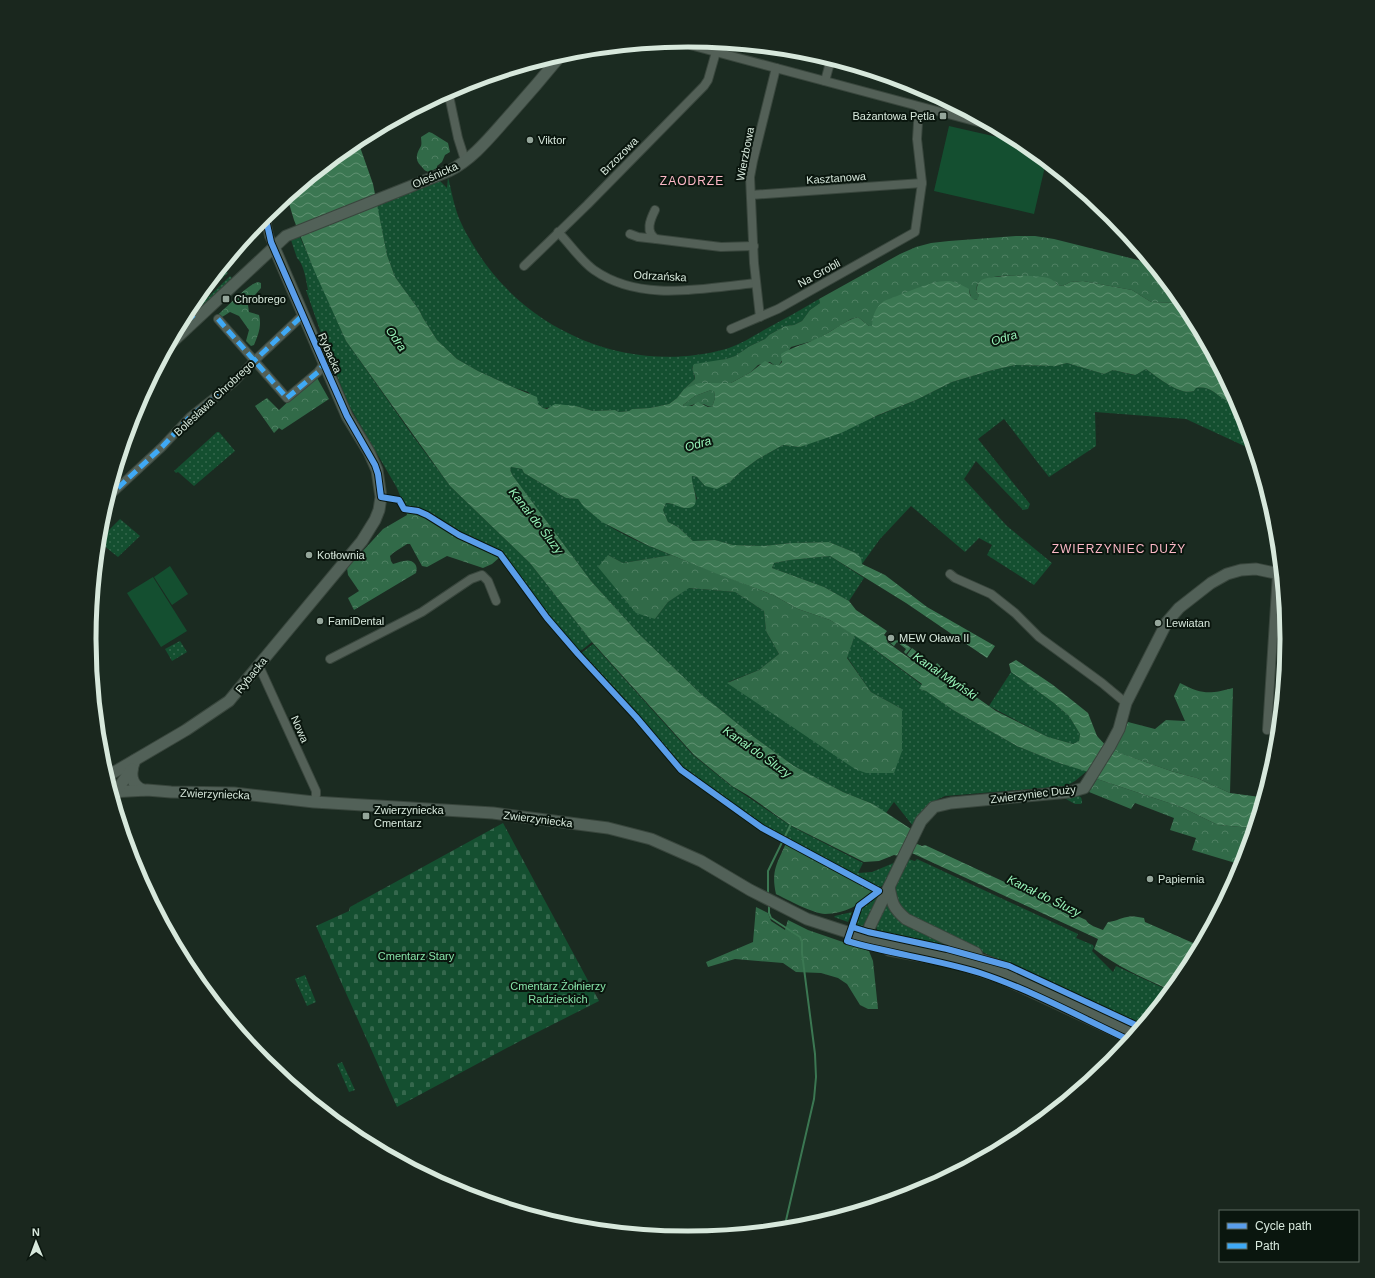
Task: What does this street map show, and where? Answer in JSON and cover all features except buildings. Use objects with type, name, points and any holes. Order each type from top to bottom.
[{"type":"street","points":[[698,47],[975,121]]},
{"type":"street","name":"Brzozowa","points":[[524,266],[704,86],[708,80],[716,52]]},
{"type":"street","name":"Oleśnicka","points":[[274,247],[286,236],[453,169],[494,133],[555,62]]},
{"type":"street","points":[[825,81],[830,64]]},
{"type":"street","name":"Wierzbowa","points":[[760,317],[756,283],[750,177],[776,68]]},
{"type":"street","points":[[449,97],[458,138],[465,160]]},
{"type":"street","points":[[919,107],[917,139],[922,183]]},
{"type":"street","name":"Kasztanowa","points":[[751,195],[922,183]]},
{"type":"street","name":"Na Grobli","points":[[731,330],[778,309],[915,232],[922,183]]},
{"type":"street","points":[[655,210],[650,222],[649,230],[652,236],[656,239]]},
{"type":"street","name":"Rybacka","points":[[115,788],[133,765],[225,704],[262,671],[362,541],[375,520],[379,510],[380,491],[375,465],[348,416],[324,364],[269,236],[266,223]]},
{"type":"street","name":"Odrzańska","points":[[558,232],[595,271],[626,285],[650,289],[680,290],[756,283]]},
{"type":"street","points":[[630,234],[638,237],[721,247],[754,246]]},
{"type":"street","points":[[180,334],[274,247]]},
{"type":"street","name":"Bolesława Chrobrego","points":[[115,491],[162,448],[190,418],[221,390],[234,382],[303,315]]},
{"type":"street","points":[[191,316],[195,320]]},
{"type":"street","points":[[218,319],[287,398],[318,372],[324,364]]},
{"type":"street","name":"Zwierzyniec Duży","points":[[866,939],[870,926],[921,821],[934,807],[951,803],[1070,792],[1084,788],[1110,746],[1118,729],[1126,703],[1167,622],[1179,608],[1192,596],[1227,574],[1241,570],[1256,569],[1275,573]]},
{"type":"street","points":[[950,574],[955,578],[991,594],[1015,613],[1039,637],[1102,683],[1126,703]]},
{"type":"street","points":[[330,659],[422,612],[471,579],[482,575],[488,581],[496,601]]},
{"type":"street","points":[[1267,730],[1277,595]]},
{"type":"street","name":"Nowa","points":[[262,671],[316,791],[314,802]]},
{"type":"street","points":[[133,765],[131,774],[134,784],[143,790]]},
{"type":"street","name":"Zwierzyniecka","points":[[116,792],[158,790],[171,792],[234,793],[314,802],[493,813],[608,828],[651,839],[701,860],[750,890],[807,919],[881,943],[890,950],[980,965]]},
{"type":"street","name":"Zwierzyniecka","points":[[116,792],[158,796],[171,792]]},
{"type":"street","points":[[890,887],[894,907],[906,919],[976,953],[980,965],[1000,977],[1053,1000],[1127,1036]]},
{"type":"street","points":[[980,965],[1008,969],[1133,1029]]},
{"type":"green space","points":[[949,126],[1003,138],[1045,167],[1034,214],[934,191]]},
{"type":"green space","points":[[429,132],[448,143],[450,152],[445,155],[437,168],[429,172],[426,171],[417,161],[417,154],[421,145],[421,137]]},
{"type":"green space","points":[[448,177],[459,218],[464,228],[478,253],[500,281],[525,306],[555,326],[586,341],[620,351],[655,356],[690,356],[726,349],[741,343],[819,299],[820,303],[810,310],[802,321],[794,325],[785,326],[735,356],[692,367],[695,379],[677,398],[669,404],[619,412],[615,410],[593,411],[576,406],[543,408],[528,392],[515,388],[478,371],[457,359],[437,340],[419,310],[395,277],[387,255],[377,206],[440,181],[447,188]]},
{"type":"green space","points":[[1035,236],[1054,239],[1143,261],[1175,303],[1151,302],[1132,290],[1083,281],[1070,282],[1063,286],[1039,278],[996,276],[980,281],[977,285],[976,292],[979,295],[978,300],[971,298],[969,289],[873,318],[873,326],[869,326],[858,317],[851,319],[816,340],[791,347],[779,365],[774,365],[770,362],[758,365],[751,372],[731,383],[711,383],[684,389],[695,379],[693,370],[694,364],[726,359],[735,356],[785,326],[794,325],[802,321],[810,310],[820,303],[819,299],[900,254],[916,247],[931,243]]},
{"type":"green space","points":[[300,237],[346,341],[450,486],[530,563],[592,642],[582,650],[580,649],[581,650],[578,653],[500,554],[458,533],[422,511],[405,508],[397,488],[350,407],[331,362],[306,290],[308,290],[303,268],[297,258],[291,240]]},
{"type":"green space","points":[[225,270],[228,273],[211,288]]},
{"type":"green space","points":[[230,276],[232,278],[195,313],[194,312]]},
{"type":"green space","points":[[258,282],[261,283],[261,288],[254,296],[249,296],[247,298],[249,312],[259,315],[260,319],[258,334],[254,345],[251,346],[246,341],[249,330],[239,316],[230,312],[219,319],[216,316],[248,287]]},
{"type":"green space","points":[[1067,363],[1104,374],[1113,370],[1134,375],[1146,369],[1162,381],[1182,391],[1194,391],[1196,388],[1210,390],[1230,403],[1247,447],[1186,419],[1095,412],[1096,446],[1049,477],[1004,419],[978,439],[1030,504],[1028,509],[1023,510],[976,461],[964,479],[1007,526],[1052,563],[1034,585],[987,555],[992,545],[979,538],[965,552],[911,506],[880,539],[862,564],[856,553],[829,542],[792,543],[763,546],[733,545],[715,540],[693,541],[678,527],[668,522],[663,510],[666,503],[683,508],[697,499],[691,479],[692,476],[697,477],[705,486],[730,482],[739,473],[758,459],[783,445],[800,447],[916,400],[952,382],[1015,365],[1056,366]]},
{"type":"green space","points":[[316,376],[329,399],[282,430],[279,428],[274,433],[255,406],[267,398],[279,410]]},
{"type":"green space","points":[[714,390],[715,398],[712,407],[703,404],[683,405],[695,396]]},
{"type":"green space","points":[[217,432],[219,432],[235,451],[194,486],[178,472],[176,473],[174,471]]},
{"type":"green space","points":[[511,467],[522,469],[524,473],[566,498],[578,499],[597,517],[621,533],[671,555],[623,563],[608,555],[655,619],[668,602],[688,588],[735,592],[764,611],[766,631],[779,654],[759,670],[728,682],[902,709],[871,692],[847,657],[855,635],[922,685],[919,689],[926,691],[953,710],[1017,746],[1056,762],[1087,771],[1066,786],[945,796],[926,807],[919,815],[913,826],[894,802],[886,813],[873,804],[843,792],[794,766],[754,737],[701,694],[640,635],[591,581],[513,476],[510,470]]},
{"type":"green space","points":[[406,511],[422,513],[458,536],[500,557],[492,564],[483,568],[447,556],[427,567],[422,566],[410,544],[407,544],[390,556],[391,561],[393,564],[408,560],[413,562],[417,569],[416,573],[354,610],[348,598],[359,591],[348,575],[347,568],[358,556],[360,558],[363,555],[361,553],[383,529],[407,515]]},
{"type":"green space","points":[[120,519],[140,536],[118,557],[104,545],[106,534]]},
{"type":"green space","points":[[608,555],[623,563],[671,555],[773,595],[798,609],[830,620],[855,635],[847,658],[871,692],[902,709],[902,751],[894,773],[866,773],[855,769],[727,683],[759,670],[779,654],[766,631],[764,611],[735,592],[689,588],[668,602],[655,619],[636,613],[598,567]]},
{"type":"green space","points":[[830,556],[864,578],[849,601],[824,587],[772,568],[774,563]]},
{"type":"green space","points":[[170,566],[188,594],[172,605],[154,577]]},
{"type":"green space","points":[[153,577],[187,631],[161,647],[127,593]]},
{"type":"green space","points":[[180,641],[187,652],[172,661],[165,649]]},
{"type":"green space","points":[[593,644],[693,755],[730,785],[791,826],[863,863],[858,873],[872,872],[896,862],[886,882],[880,887],[876,888],[767,829],[683,769],[656,737],[580,654]]},
{"type":"green space","points":[[1011,672],[1054,703],[1069,716],[1080,734],[1079,741],[1073,744],[1048,737],[989,706]]},
{"type":"green space","points":[[1180,683],[1195,690],[1206,692],[1233,688],[1230,793],[1197,778],[1171,771],[1114,751],[1128,722],[1155,729],[1166,720],[1185,721],[1174,696]]},
{"type":"green space","points":[[1097,779],[1181,807],[1218,825],[1248,828],[1235,863],[1192,850],[1196,838],[1170,830],[1174,818],[1135,803],[1131,809],[1089,792]]},
{"type":"green space","points":[[1076,795],[1081,798],[1081,804],[1075,804],[1066,799],[1066,797]]},
{"type":"green space","name":"Cmentarz Stary","points":[[503,823],[599,1001],[520,1041],[397,1107],[316,926],[349,911],[350,907]]},
{"type":"green space","points":[[786,843],[875,891],[858,904],[846,910],[832,914],[820,913],[807,909],[776,894],[774,879],[776,867]]},
{"type":"green space","points":[[908,859],[915,861],[917,859],[1078,934],[1076,938],[1093,945],[1094,947],[1092,951],[1113,972],[1116,966],[1165,989],[1138,1023],[910,919],[902,912],[894,889]]},
{"type":"green space","points":[[880,893],[868,924],[856,928],[853,927],[861,907]]},
{"type":"green space","points":[[887,902],[967,951],[881,934],[877,930],[876,926]]},
{"type":"green space","points":[[756,907],[768,913],[771,921],[785,930],[788,920],[808,930],[869,951],[873,961],[878,1009],[868,1009],[860,1005],[847,984],[838,978],[821,973],[796,972],[783,963],[735,959],[708,967],[706,962],[753,942]]},
{"type":"green space","points":[[852,912],[848,922],[834,917],[835,916]]},
{"type":"green space","points":[[305,975],[316,1002],[307,1006],[295,979]]},
{"type":"green space","points":[[342,1062],[355,1090],[349,1092],[337,1064]]},
{"type":"water","points":[[360,146],[373,184],[387,255],[395,277],[419,310],[437,340],[457,359],[478,371],[537,397],[538,404],[547,409],[555,404],[576,406],[593,411],[615,410],[619,412],[669,404],[677,398],[684,389],[699,383],[731,383],[751,372],[765,361],[774,365],[779,365],[782,362],[781,354],[812,341],[858,317],[869,326],[872,326],[875,312],[878,306],[884,301],[925,285],[942,281],[957,283],[969,289],[970,295],[975,300],[977,300],[979,295],[976,292],[980,281],[992,277],[1024,276],[1048,278],[1058,285],[1063,286],[1070,282],[1083,281],[1132,290],[1151,302],[1175,303],[1200,343],[1230,403],[1204,388],[1196,388],[1194,391],[1188,392],[1182,391],[1162,381],[1146,369],[1135,375],[1113,370],[1104,374],[1067,363],[1056,366],[1015,365],[952,382],[916,400],[878,415],[841,433],[800,447],[783,445],[758,459],[739,473],[730,482],[717,489],[705,486],[697,477],[692,476],[696,496],[694,505],[691,508],[684,508],[666,503],[663,510],[668,522],[678,527],[693,541],[715,540],[733,545],[763,546],[792,543],[829,542],[856,553],[861,558],[862,564],[885,575],[927,607],[995,646],[987,658],[906,603],[830,556],[774,563],[772,568],[824,587],[849,601],[856,610],[887,631],[884,635],[892,641],[900,640],[911,648],[906,654],[904,652],[906,649],[897,642],[894,646],[888,641],[887,642],[930,673],[907,655],[912,648],[935,666],[937,663],[962,687],[996,711],[1048,737],[1073,744],[1079,741],[1080,734],[1069,716],[1054,703],[1011,672],[1009,664],[1016,660],[1053,685],[1088,713],[1097,736],[1109,749],[1171,771],[1197,778],[1230,793],[1258,797],[1248,828],[1218,825],[1181,807],[1097,779],[1095,774],[1056,762],[1017,746],[953,710],[926,691],[919,689],[922,684],[866,643],[830,620],[798,609],[773,595],[647,545],[602,522],[584,507],[578,499],[566,498],[524,473],[522,469],[511,467],[510,470],[591,581],[640,635],[701,694],[754,737],[794,766],[843,792],[873,804],[911,829],[907,840],[922,846],[925,845],[1086,920],[1091,925],[1103,930],[1108,922],[1127,917],[1144,918],[1145,922],[1195,944],[1180,968],[1165,988],[1131,972],[1094,949],[1098,939],[914,854],[902,849],[899,856],[894,855],[879,861],[864,862],[790,825],[732,786],[694,755],[592,642],[530,563],[450,486],[346,341],[314,270],[288,202],[327,169]],"holes":[[[711,390],[714,391],[715,398],[712,407],[708,407],[698,402],[692,406],[683,405],[695,396]]]},
{"type":"waterway","points":[[768,895],[768,871],[792,822]]},
{"type":"waterway","points":[[769,903],[769,913],[771,918],[800,937],[802,942],[802,953],[815,1054],[816,1077],[814,1099],[785,1223]]},
{"type":"marked path","points":[[115,491],[162,447],[190,417],[234,382],[303,315]]},
{"type":"marked path","points":[[191,316],[195,320]]},
{"type":"marked path","points":[[218,319],[287,398],[318,372],[324,364]]},
{"type":"cycle path","points":[[267,223],[271,242],[347,416],[375,465],[378,474],[381,497],[399,500],[404,509],[418,511],[427,515],[459,535],[500,554],[547,618],[636,717],[681,770],[762,828],[879,891],[859,906],[847,941],[980,973],[1018,987],[1125,1038]]},
{"type":"cycle path","points":[[852,927],[868,932],[947,949],[1009,966],[1136,1025]]},
{"type":"place","name":"Bażantowa Pętla","points":[[943,116]]},
{"type":"place","name":"Viktor","points":[[530,140]]},
{"type":"place","name":"Chrobrego","points":[[226,299]]},
{"type":"place","name":"Kotłownia","points":[[309,555]]},
{"type":"place","name":"FamiDental","points":[[320,621]]},
{"type":"place","name":"Lewiatan","points":[[1158,623]]},
{"type":"place","name":"MEW Oława II","points":[[891,638]]},
{"type":"place","name":"Zwierzyniecka Cmentarz","points":[[366,816]]},
{"type":"place","name":"Papiernia","points":[[1150,879]]},
{"type":"district","name":"ZAODRZE","points":[[692,181]]},
{"type":"district","name":"ZWIERZYNIEC DUŻY","points":[[1119,549]]},
{"type":"water label","name":"Odra","points":[[1004,338]]},
{"type":"water label","name":"Odra","points":[[396,339]]},
{"type":"water label","name":"Odra","points":[[698,444]]},
{"type":"water label","name":"Kanał do Śluzy","points":[[536,521]]},
{"type":"water label","name":"Kanał Młyński","points":[[945,676]]},
{"type":"water label","name":"Kanał do Śluzy","points":[[757,752]]},
{"type":"water label","name":"Kanał do Śluzy","points":[[1044,896]]},
{"type":"park label","name":"Cmentarz Żołnierzy Radzieckich","points":[[558,992]]}]
